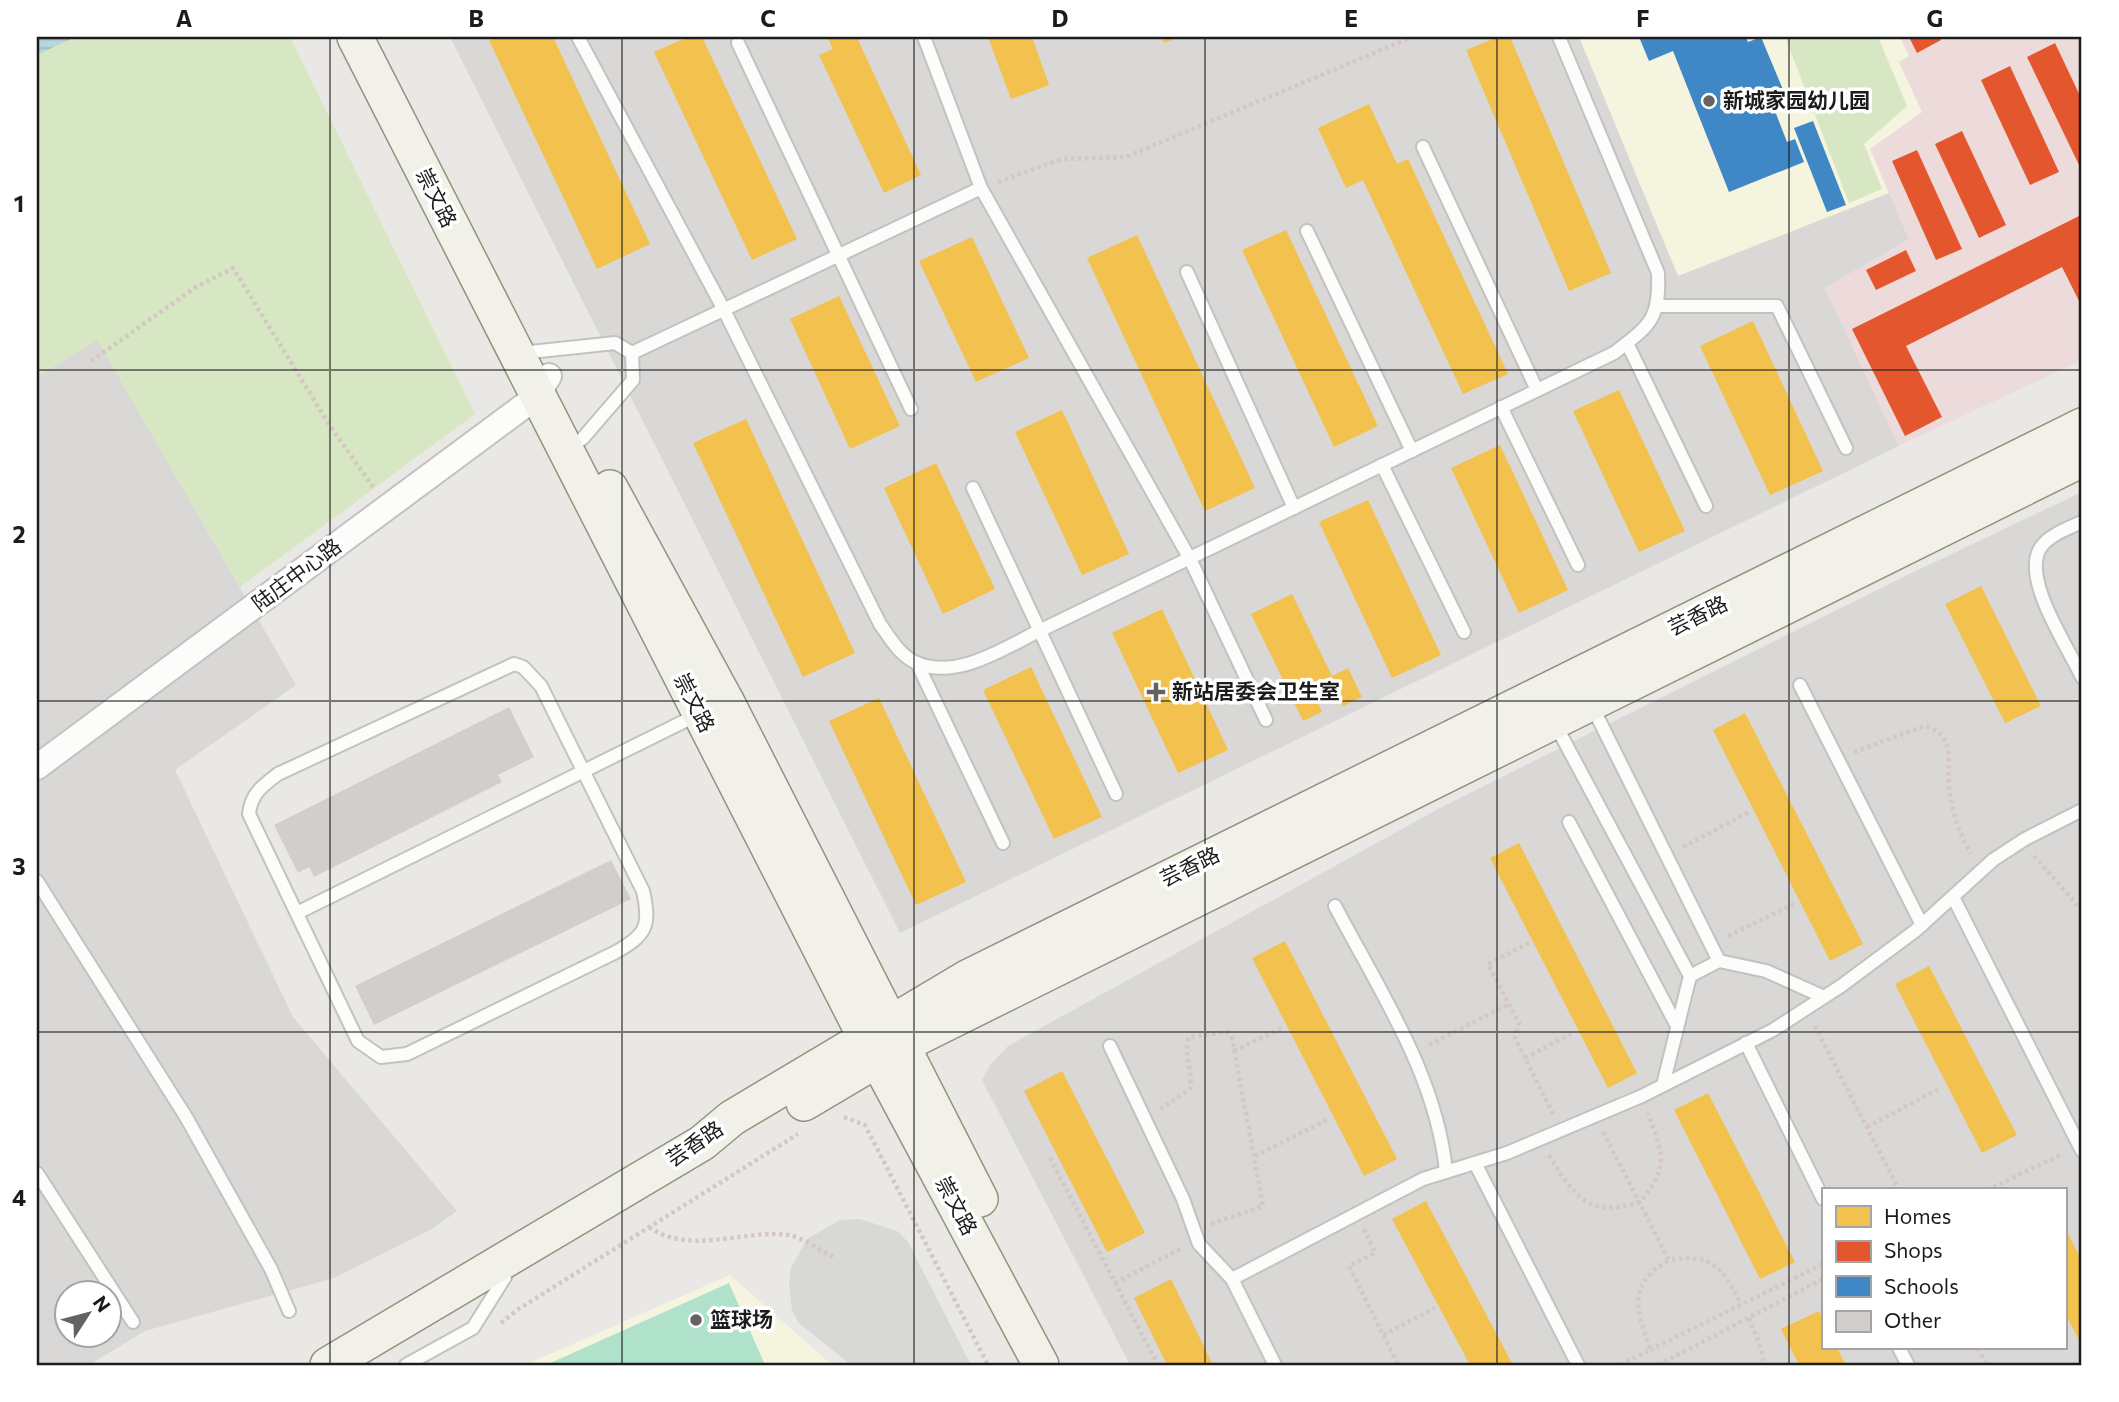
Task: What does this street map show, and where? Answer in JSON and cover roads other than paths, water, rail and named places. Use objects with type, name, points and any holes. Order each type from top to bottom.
[{"type":"street","name":"崇文路","points":[[355,37],[713,708],[884,1042],[1041,1365]]},
{"type":"street","name":"崇文路","points":[[379,37],[534,369]]},
{"type":"street","name":"陆庄中心路","points":[[37,767],[388,507],[534,369]]},
{"type":"street","name":"芸香路","points":[[354,1365],[505,1278],[884,1042],[967,978],[2082,426]]},
{"type":"street","name":"芸香路","points":[[328,1365],[702,1143],[732,1118],[884,1042],[1553,722],[2082,459]]},
{"type":"street","name":"崇文路","points":[[884,1042],[1063,1365]]},
{"type":"lane","points":[[579,37],[724,310],[880,624],[897,648],[917,663],[1003,843]]},
{"type":"lane","points":[[924,37],[981,188],[1190,559],[1266,720]]},
{"type":"lane","points":[[917,663],[945,667],[975,662],[1614,353],[1641,332],[1660,306],[1657,274],[1559,37]]},
{"type":"lane","points":[[738,43],[911,409]]},
{"type":"lane","points":[[1423,147],[1537,390]]},
{"type":"lane","points":[[632,354],[981,188]]},
{"type":"lane","points":[[1307,231],[1412,451]]},
{"type":"lane","points":[[1188,272],[1294,508]]},
{"type":"lane","points":[[1660,306],[1777,306],[1846,448]]},
{"type":"lane","points":[[534,369],[615,342],[632,354]]},
{"type":"lane","points":[[1627,343],[1706,506]]},
{"type":"lane","points":[[574,444],[633,380],[632,354]]},
{"type":"lane","points":[[1501,407],[1578,565]]},
{"type":"lane","points":[[1382,465],[1464,632]]},
{"type":"lane","points":[[973,488],[1116,794]]},
{"type":"lane","points":[[2082,522],[2047,540],[2036,556],[2034,567],[2042,597],[2082,677]]},
{"type":"lane","points":[[514,664],[523,667],[541,686],[643,891],[647,908],[646,927],[635,941],[407,1054],[381,1057],[358,1041],[297,913],[249,814],[251,801],[256,794],[278,774],[504,666],[514,664]]},
{"type":"lane","points":[[1800,685],[1922,925]]},
{"type":"lane","points":[[1590,703],[1719,961]]},
{"type":"lane","points":[[297,913],[713,708]]},
{"type":"lane","points":[[1553,722],[1690,976],[1663,1085]]},
{"type":"lane","points":[[1233,1279],[1423,1179],[1539,1139],[1642,1096],[1746,1043],[1824,997],[1922,925],[1982,870],[2025,839],[2082,810]]},
{"type":"lane","points":[[1569,822],[1677,1026]]},
{"type":"lane","points":[[37,881],[186,1117],[271,1269],[289,1311]]},
{"type":"lane","points":[[1953,897],[2081,1148]]},
{"type":"lane","points":[[1335,905],[1426,1083],[1442,1134],[1446,1172]]},
{"type":"lane","points":[[1690,976],[1719,961],[1766,971],[1824,997]]},
{"type":"lane","points":[[1746,1043],[1822,1197]]},
{"type":"lane","points":[[1110,1046],[1196,1235],[1233,1279],[1275,1365]]},
{"type":"lane","points":[[1475,1163],[1578,1365]]},
{"type":"lane","points":[[37,1173],[133,1322]]},
{"type":"lane","points":[[407,1365],[473,1328],[505,1278]]},
{"type":"water","points":[[37,37],[75,37],[37,55]]},
{"type":"place","name":"新城家园幼儿园","points":[[1709,101]]},
{"type":"place","name":"新站居委会卫生室","points":[[1156,692]]},
{"type":"place","name":"篮球场","points":[[696,1320]]}]
